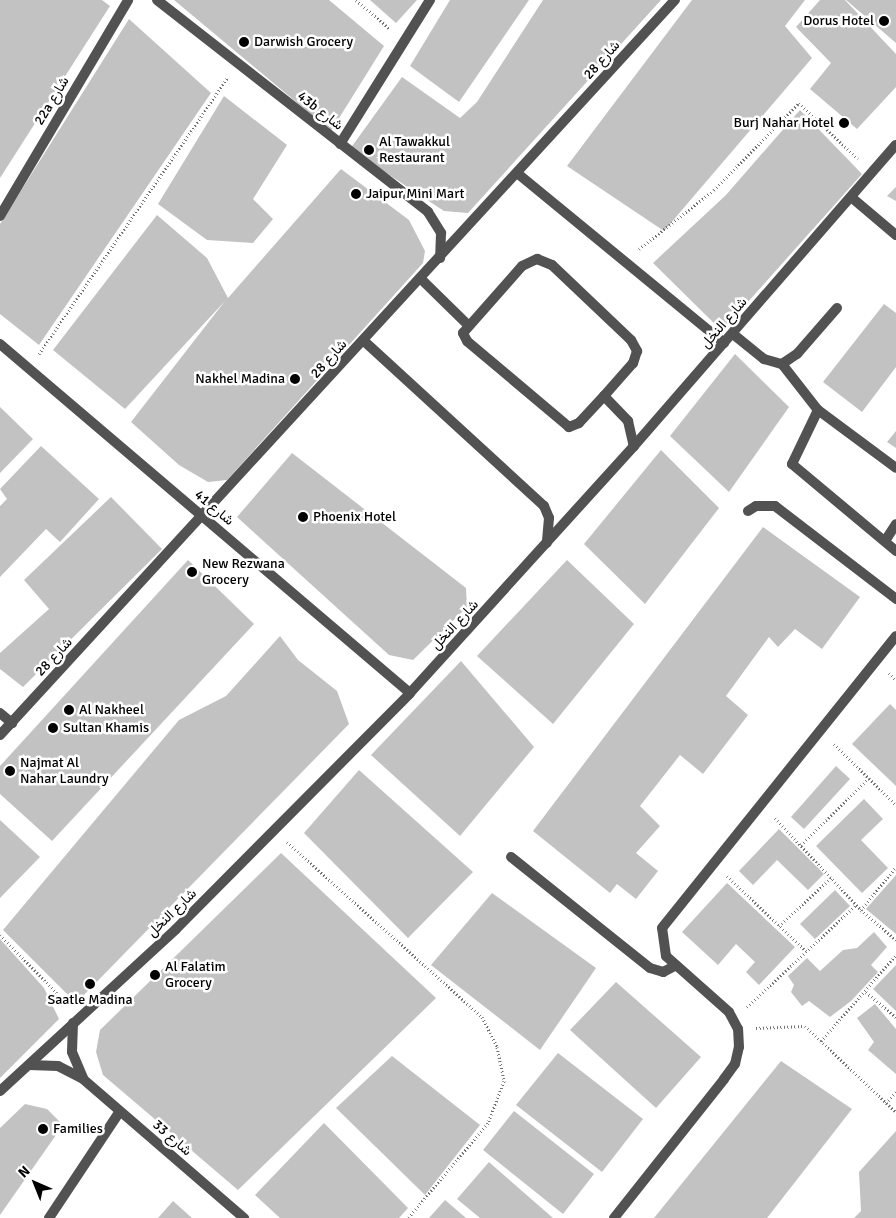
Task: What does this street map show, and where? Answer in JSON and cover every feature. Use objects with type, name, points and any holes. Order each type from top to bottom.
[{"type":"street","name":"22a شارع","points":[[0,216],[128,0]]},
{"type":"street","name":"43b شارع","points":[[157,0],[428,212],[441,233],[440,258]]},
{"type":"street","points":[[340,144],[430,0]]},
{"type":"street","name":"شارع 28","points":[[0,735],[204,517],[675,0]]},
{"type":"street","name":"شارع النخل","points":[[0,1091],[276,831],[410,693],[634,446],[896,145]]},
{"type":"street","points":[[517,173],[626,259],[724,343]]},
{"type":"street","points":[[851,197],[896,235]]},
{"type":"street","points":[[537,259],[545,261],[635,345],[633,363],[579,423],[564,426],[467,342],[463,333],[467,324],[522,266],[537,259]]},
{"type":"street","points":[[421,279],[467,324]]},
{"type":"street","points":[[782,364],[797,354],[837,308]]},
{"type":"street","points":[[732,334],[764,359],[782,364],[818,410],[896,468]]},
{"type":"street","points":[[364,341],[544,506],[549,518],[547,544]]},
{"type":"street","name":"شارع 41","points":[[0,344],[410,693]]},
{"type":"street","points":[[604,396],[628,422],[634,446]]},
{"type":"street","points":[[818,410],[792,464],[896,551]]},
{"type":"street","points":[[748,511],[756,506],[775,506],[896,600]]},
{"type":"street","points":[[885,541],[896,524]]},
{"type":"street","points":[[614,1218],[735,1064],[739,1047],[735,1024],[716,1000],[675,966],[666,956],[662,928],[712,862],[896,636]]},
{"type":"street","points":[[0,713],[12,723]]},
{"type":"street","points":[[511,857],[650,968],[663,972],[675,966]]},
{"type":"street","name":"شارع 33","points":[[73,1023],[72,1052],[83,1079]]},
{"type":"street","name":"شارع 33","points":[[29,1065],[58,1066],[83,1079],[244,1218]]},
{"type":"street","points":[[49,1218],[120,1111]]},
{"type":"path","points":[[356,0],[404,42]]},
{"type":"path","points":[[29,369],[237,63]]},
{"type":"path","points":[[626,259],[714,190],[799,103],[872,173]]},
{"type":"path","points":[[820,730],[896,805]]},
{"type":"path","points":[[801,845],[869,778]]},
{"type":"path","points":[[761,802],[856,905],[896,940]]},
{"type":"path","points":[[276,831],[482,1017],[497,1047],[504,1081],[488,1123],[408,1218]]},
{"type":"path","points":[[712,862],[806,952]]},
{"type":"path","points":[[861,910],[896,867]]},
{"type":"path","points":[[779,926],[831,878]]},
{"type":"path","points":[[735,1024],[806,952],[856,905]]},
{"type":"path","points":[[0,935],[56,992],[73,1023]]},
{"type":"path","points":[[821,1041],[866,992],[896,955]]},
{"type":"path","points":[[866,992],[896,1017]]},
{"type":"path","points":[[735,1024],[804,1026],[896,1112]]},
{"type":"path","points":[[886,1103],[896,1092]]},
{"type":"building","points":[[0,0],[102,0],[110,6],[0,178]]},
{"type":"building","points":[[174,0],[329,0],[384,46],[331,131]]},
{"type":"building","points":[[370,0],[417,0],[396,23]]},
{"type":"building","points":[[450,0],[529,0],[459,102],[410,66]]},
{"type":"building","points":[[543,0],[661,0],[468,213],[444,211],[350,149],[402,77],[460,118],[477,102]]},
{"type":"building","points":[[692,0],[805,0],[785,26],[812,58],[664,231],[567,166]]},
{"type":"building","points":[[820,0],[845,0],[896,54],[896,87],[857,129],[810,89],[831,63],[796,27]]},
{"type":"building","name":"Dorus Hotel","points":[[846,0],[896,0],[896,43]]},
{"type":"building","points":[[129,19],[211,93],[39,345],[0,314],[0,224]]},
{"type":"building","points":[[224,96],[287,145],[253,199],[273,219],[253,243],[207,240],[158,204]]},
{"type":"building","points":[[800,110],[862,174],[722,331],[653,263],[726,195]]},
{"type":"building","points":[[341,169],[409,220],[425,251],[423,263],[227,480],[208,482],[179,465],[131,422],[225,301],[125,409],[53,350],[157,215],[207,258],[228,298]]},
{"type":"building","points":[[896,187],[896,201],[887,196]]},
{"type":"building","points":[[884,304],[896,313],[896,367],[862,412],[823,382]]},
{"type":"building","points":[[735,354],[789,407],[729,492],[670,436]]},
{"type":"building","points":[[0,407],[33,439],[0,473]]},
{"type":"building","points":[[896,431],[896,448],[887,442]]},
{"type":"building","points":[[41,446],[99,499],[60,542],[46,529],[0,577],[0,506],[7,499],[0,489]]},
{"type":"building","points":[[661,450],[719,508],[645,604],[584,544]]},
{"type":"building","points":[[292,453],[466,588],[467,607],[413,660],[389,655],[237,517]]},
{"type":"building","points":[[111,497],[162,549],[23,687],[0,669],[0,653],[49,609],[24,580]]},
{"type":"building","points":[[763,527],[860,597],[822,649],[795,629],[778,647],[769,637],[726,696],[748,715],[703,774],[680,755],[640,806],[660,826],[636,853],[658,871],[636,899],[617,884],[610,893],[533,831]]},
{"type":"building","points":[[188,560],[254,624],[52,841],[0,794],[0,766]]},
{"type":"building","points":[[567,560],[634,624],[553,724],[477,656]]},
{"type":"building","points":[[280,636],[298,660],[337,691],[349,724],[76,1003],[3,930],[179,720],[226,696]]},
{"type":"building","points":[[461,661],[534,747],[460,836],[371,755]]},
{"type":"building","points":[[890,704],[896,710],[896,786],[852,744]]},
{"type":"building","points":[[836,766],[850,779],[804,829],[791,817]]},
{"type":"building","points":[[359,770],[473,872],[408,938],[304,833]]},
{"type":"building","points":[[864,799],[883,819],[861,840],[888,868],[862,893],[816,846]]},
{"type":"building","points":[[0,820],[40,857],[0,898]]},
{"type":"building","points":[[779,829],[824,874],[808,890],[777,860],[753,885],[739,871]]},
{"type":"building","points":[[281,853],[436,998],[238,1190],[103,1075],[96,1052],[100,1030]]},
{"type":"building","points":[[896,875],[896,934],[866,909]]},
{"type":"building","points":[[727,883],[795,947],[759,985],[746,972],[755,962],[736,944],[718,965],[682,932]]},
{"type":"building","points":[[835,890],[850,906],[815,939],[800,924]]},
{"type":"building","points":[[492,893],[596,968],[540,1050],[431,965]]},
{"type":"building","points":[[874,932],[887,947],[871,965],[878,972],[851,1001],[830,1017],[809,1001],[802,1006],[791,992],[794,985],[788,976],[807,958],[820,971],[843,950],[857,948]]},
{"type":"building","points":[[0,939],[44,988],[59,1019],[0,1078]]},
{"type":"building","points":[[896,965],[896,1011],[873,989]]},
{"type":"building","points":[[616,982],[701,1057],[656,1108],[570,1030]]},
{"type":"building","points":[[875,1004],[896,1029],[896,1074],[868,1050],[874,1042],[857,1018]]},
{"type":"building","points":[[558,1053],[643,1119],[602,1172],[516,1105]]},
{"type":"building","points":[[392,1056],[480,1125],[425,1195],[336,1108]]},
{"type":"building","points":[[781,1061],[852,1109],[767,1218],[654,1218]]},
{"type":"building","points":[[25,1104],[47,1109],[63,1125],[0,1215],[0,1128]]},
{"type":"building","points":[[514,1111],[594,1174],[563,1214],[483,1150]]},
{"type":"building","points":[[324,1123],[408,1208],[399,1218],[280,1218],[255,1195]]},
{"type":"building","points":[[896,1131],[896,1218],[854,1218],[861,1211],[859,1172]]},
{"type":"building","points":[[489,1162],[553,1218],[480,1218],[457,1199]]},
{"type":"building","points":[[445,1200],[466,1218],[429,1218]]},
{"type":"building","points":[[173,1201],[192,1218],[158,1218]]},
{"type":"place","name":"Dorus Hotel","points":[[884,21]]},
{"type":"place","name":"Darwish Grocery","points":[[244,42]]},
{"type":"place","name":"Burj Nahar Hotel","points":[[844,123]]},
{"type":"place","name":"Al Tawakkul Restaurant","points":[[369,150]]},
{"type":"place","name":"Jaipur Mini Mart","points":[[356,194]]},
{"type":"place","name":"Nakhel Madina","points":[[295,379]]},
{"type":"place","name":"Phoenix Hotel","points":[[303,517]]},
{"type":"place","name":"New Rezwana Grocery","points":[[192,572]]},
{"type":"place","name":"Al Nakheel","points":[[69,710]]},
{"type":"place","name":"Sultan Khamis","points":[[53,728]]},
{"type":"place","name":"Najmat Al Nahar Laundry","points":[[10,771]]},
{"type":"place","name":"Al Falatim Grocery","points":[[155,975]]},
{"type":"place","name":"Saatle Madina","points":[[90,984]]},
{"type":"place","name":"Families","points":[[43,1129]]}]
